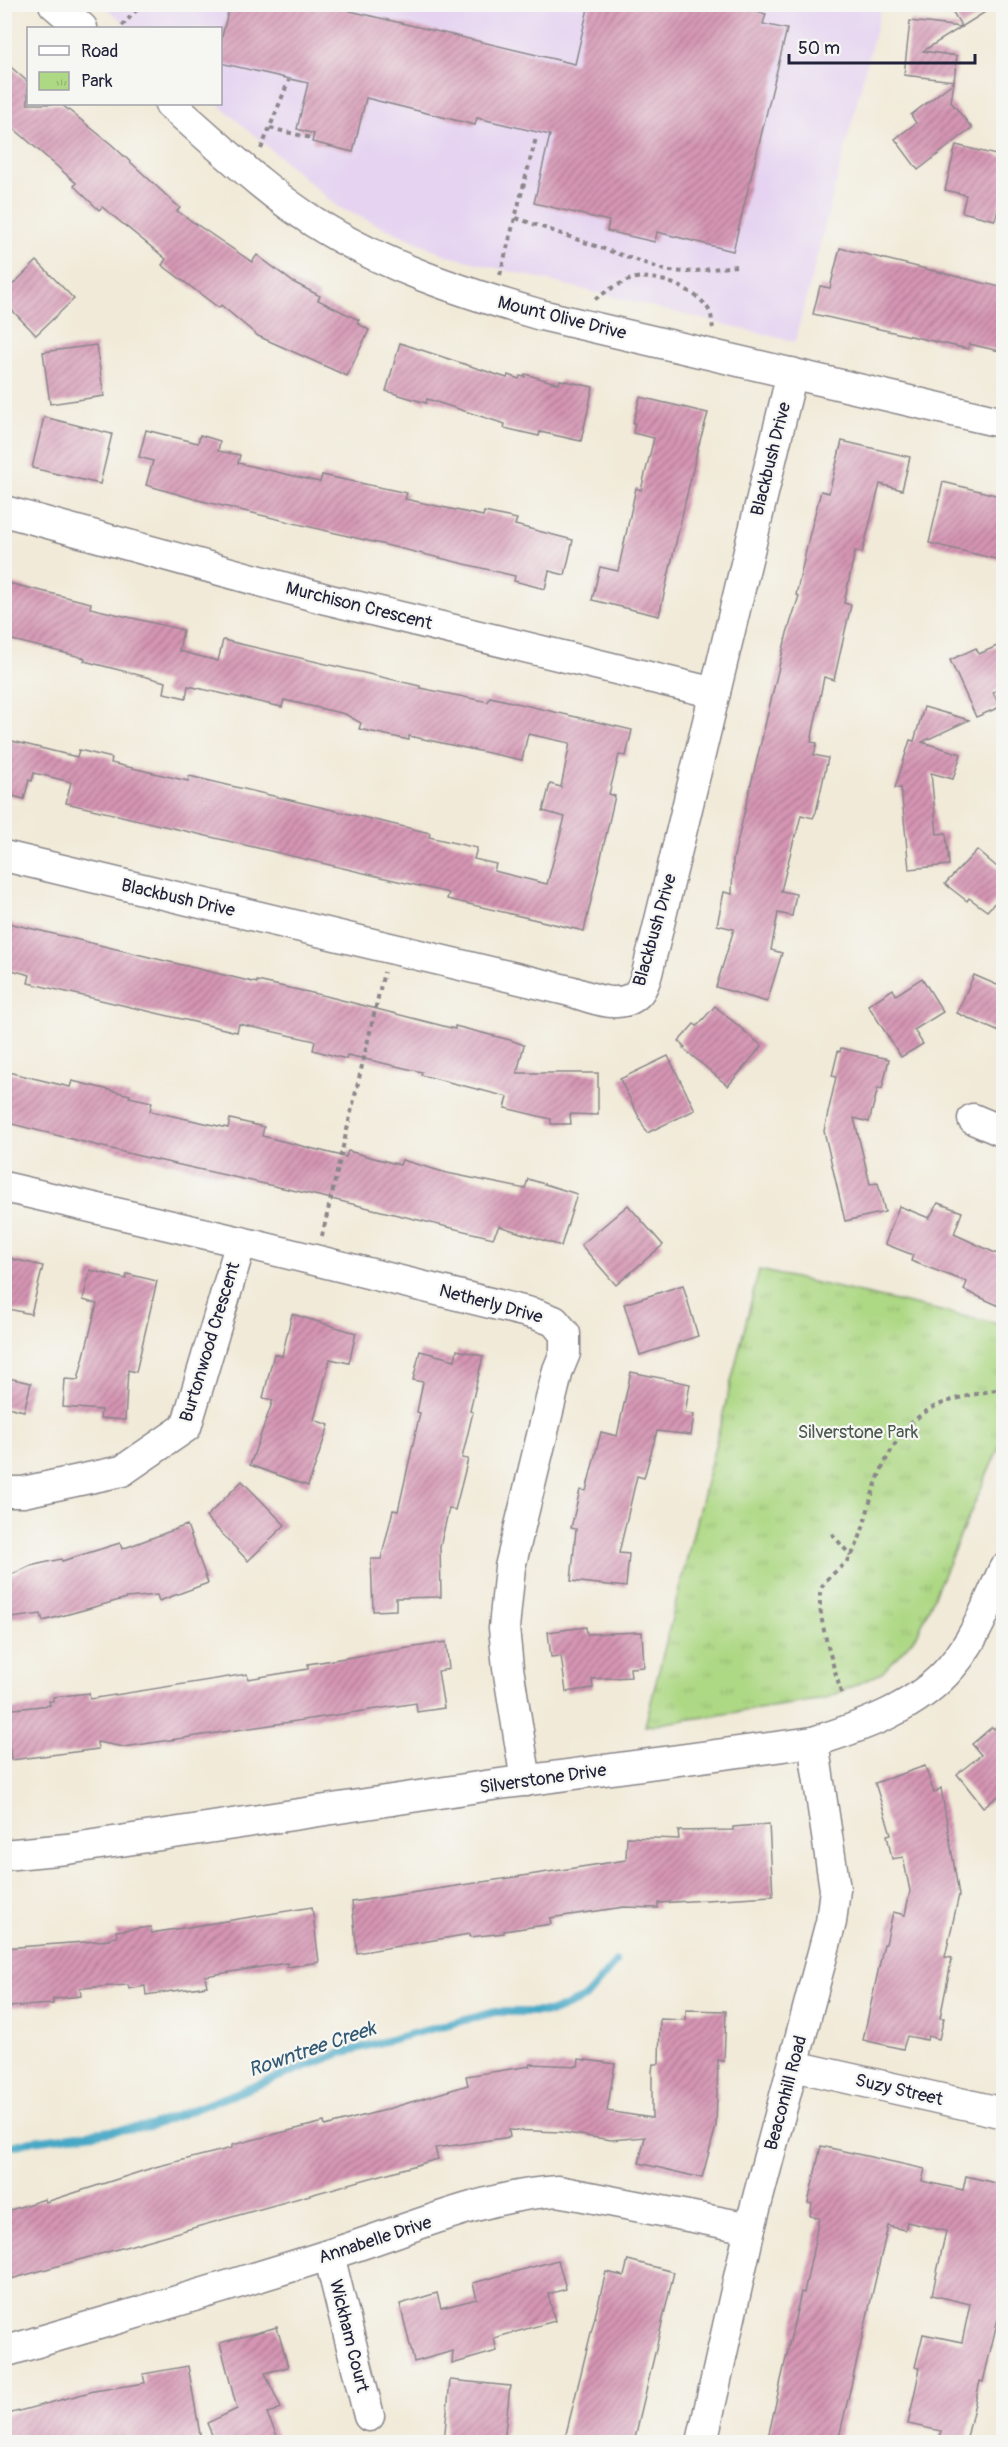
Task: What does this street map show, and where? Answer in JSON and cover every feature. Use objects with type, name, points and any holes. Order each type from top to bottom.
[{"type":"street","points":[[54,4],[81,27]]},
{"type":"street","name":"Mount Olive Drive","points":[[171,105],[280,198],[314,222],[358,247],[422,276],[541,315],[1004,423]]},
{"type":"street","name":"Blackbush Drive","points":[[4,856],[610,1002],[626,1000],[637,994],[644,982],[653,949],[792,373]]},
{"type":"street","name":"Murchison Crescent","points":[[4,511],[326,599],[715,693]]},
{"type":"street","points":[[973,1119],[1004,1132]]},
{"type":"street","name":"Netherly Drive","points":[[4,1187],[317,1260],[535,1314],[554,1321],[565,1334],[565,1353],[558,1370],[510,1567],[504,1628],[507,1668],[526,1780]]},
{"type":"street","name":"Burtonwood Crescent","points":[[4,1492],[23,1492],[122,1471],[186,1427],[241,1242]]},
{"type":"street","name":"Silverstone Drive","points":[[4,1855],[79,1847],[526,1780],[813,1742],[853,1730],[889,1714],[924,1692],[952,1666],[979,1624],[1004,1569]]},
{"type":"street","name":"Beaconhill Road","points":[[702,2442],[750,2228],[831,1922],[835,1889],[813,1742]]},
{"type":"street","name":"Suzy Street","points":[[794,2066],[1004,2113]]},
{"type":"street","name":"Annabelle Drive","points":[[4,2352],[329,2255],[495,2200],[526,2193],[558,2191],[750,2228]]},
{"type":"street","name":"Wickham Court","points":[[329,2255],[369,2416]]},
{"type":"path","points":[[122,26],[142,4]]},
{"type":"path","points":[[261,149],[289,80]]},
{"type":"path","points":[[270,128],[311,138]]},
{"type":"path","points":[[500,275],[536,138]]},
{"type":"path","points":[[516,218],[667,271],[688,272],[736,266]]},
{"type":"path","points":[[666,281],[667,271]]},
{"type":"path","points":[[595,299],[608,290],[637,278],[666,281],[690,290],[711,313],[713,329]]},
{"type":"path","points":[[317,1260],[389,948]]},
{"type":"path","points":[[841,1693],[827,1639],[820,1591],[826,1581],[851,1556],[879,1472],[894,1445],[910,1425],[925,1412],[942,1404],[1004,1389]]},
{"type":"path","points":[[832,1534],[851,1556]]},
{"type":"shaded area","points":[[111,4],[882,5],[795,342],[449,256],[338,207],[219,105],[222,105],[222,27],[130,27],[108,10]]},
{"type":"green space","name":"Silverstone Park","points":[[759,1270],[1003,1325],[1003,1438],[917,1635],[882,1673],[825,1699],[645,1726]]},
{"type":"building","points":[[230,4],[352,4],[350,11],[575,64],[589,4],[728,4],[766,14],[763,24],[787,29],[733,251],[657,232],[655,242],[607,231],[609,221],[534,203],[550,135],[477,118],[475,125],[366,98],[353,152],[312,142],[314,134],[297,129],[308,83],[222,63],[222,36]]},
{"type":"building","points":[[948,4],[998,4],[962,27]]},
{"type":"building","points":[[910,21],[961,27],[923,51],[957,56],[954,81],[904,75]]},
{"type":"building","points":[[4,61],[27,81],[27,105],[62,105],[111,144],[180,208],[177,211],[252,262],[257,255],[293,282],[320,296],[318,300],[359,320],[357,323],[369,330],[347,376],[258,336],[221,305],[219,308],[162,265],[166,259],[102,207],[99,210],[74,186],[76,183],[4,120]]},
{"type":"building","points":[[954,82],[951,102],[972,128],[918,170],[895,139],[916,123],[911,115]]},
{"type":"building","points":[[956,145],[1004,157],[1004,192],[995,220],[962,212],[966,195],[945,190]]},
{"type":"building","points":[[840,248],[1004,288],[1004,352],[969,344],[968,349],[813,314],[820,286],[830,288]]},
{"type":"building","points":[[37,261],[74,299],[36,335],[4,302],[4,293]]},
{"type":"building","points":[[400,343],[507,378],[508,375],[519,379],[520,376],[525,377],[525,374],[559,384],[560,380],[593,387],[581,441],[540,432],[539,436],[504,428],[505,424],[427,399],[426,403],[386,391]]},
{"type":"building","points":[[96,345],[104,396],[50,404],[43,352]]},
{"type":"building","points":[[640,397],[708,413],[659,616],[592,600],[600,567],[618,571],[636,488],[641,490],[654,438],[633,433],[635,424],[633,423]]},
{"type":"building","points":[[44,417],[112,434],[100,484],[32,468]]},
{"type":"building","points":[[146,430],[198,443],[200,435],[220,441],[218,451],[240,455],[238,463],[320,482],[322,475],[407,493],[405,499],[483,516],[484,512],[517,519],[515,525],[573,540],[565,575],[549,571],[545,589],[514,581],[515,576],[198,500],[146,485],[153,461],[139,457]]},
{"type":"building","points":[[842,441],[910,457],[902,490],[880,484],[862,553],[855,551],[844,603],[851,605],[834,680],[824,677],[811,742],[817,743],[814,755],[828,758],[816,812],[813,818],[801,815],[781,891],[796,894],[792,916],[778,913],[771,950],[782,953],[767,1002],[716,987],[734,929],[717,925],[724,892],[732,894],[733,860],[787,633],[799,596],[796,595],[810,533],[821,491],[829,493]]},
{"type":"building","points":[[943,482],[1004,497],[1004,561],[929,543]]},
{"type":"building","points":[[4,582],[91,603],[90,608],[183,630],[179,651],[218,661],[223,640],[420,686],[420,688],[488,702],[490,697],[632,730],[626,756],[619,755],[609,794],[615,796],[584,931],[447,899],[449,893],[66,803],[71,782],[34,773],[32,781],[29,780],[24,799],[4,794],[4,739],[77,757],[79,750],[112,758],[111,763],[188,781],[189,776],[430,833],[429,837],[477,848],[474,859],[496,864],[494,871],[547,884],[565,817],[543,811],[550,784],[561,787],[570,743],[528,734],[522,760],[409,736],[409,740],[359,729],[361,723],[345,714],[284,700],[282,707],[188,686],[186,698],[164,693],[166,682],[84,661],[85,658],[4,638]]},
{"type":"building","points":[[1004,643],[1004,687],[993,692],[1000,707],[976,717],[950,660],[976,648],[979,654]]},
{"type":"building","points":[[924,707],[969,720],[922,742],[961,754],[953,779],[931,773],[937,834],[946,833],[949,865],[909,869],[901,788],[895,788],[910,740],[914,741]]},
{"type":"building","points":[[977,850],[1004,873],[1004,893],[987,911],[969,898],[967,901],[945,884]]},
{"type":"building","points":[[4,922],[257,983],[257,981],[326,996],[455,1029],[455,1026],[510,1040],[524,1045],[517,1073],[598,1073],[598,1115],[570,1114],[571,1124],[551,1124],[551,1119],[505,1108],[508,1097],[421,1075],[422,1072],[347,1055],[346,1059],[313,1050],[315,1041],[239,1024],[237,1032],[28,983],[30,975],[4,968]]},
{"type":"building","points":[[974,975],[1004,988],[1004,1034],[957,1013]]},
{"type":"building","points":[[922,978],[943,1012],[914,1030],[923,1044],[901,1057],[868,1005],[893,989],[896,995]]},
{"type":"building","points":[[715,1006],[762,1046],[728,1086],[683,1048],[685,1047],[679,1041]]},
{"type":"building","points":[[841,1048],[889,1059],[882,1089],[878,1088],[869,1122],[854,1118],[870,1184],[878,1183],[885,1212],[845,1221],[824,1131],[836,1077],[832,1076],[838,1051],[840,1052]]},
{"type":"building","points":[[668,1056],[695,1110],[647,1133],[620,1079]]},
{"type":"building","points":[[4,1071],[70,1087],[72,1081],[130,1095],[129,1097],[152,1102],[150,1111],[228,1128],[230,1119],[264,1127],[262,1136],[346,1157],[348,1151],[400,1165],[402,1160],[447,1173],[525,1189],[528,1179],[577,1194],[561,1246],[499,1226],[493,1238],[135,1155],[4,1122]]},
{"type":"building","points":[[938,1203],[962,1212],[954,1234],[1004,1257],[1004,1308],[964,1290],[967,1282],[911,1261],[913,1255],[885,1244],[899,1206],[929,1218]]},
{"type":"building","points":[[628,1205],[663,1245],[616,1285],[581,1245]]},
{"type":"building","points":[[4,1257],[43,1266],[31,1314],[4,1308]]},
{"type":"building","points":[[90,1270],[126,1279],[127,1274],[157,1281],[136,1372],[128,1370],[125,1420],[100,1418],[101,1410],[63,1407],[65,1379],[78,1380],[97,1304],[83,1300]]},
{"type":"building","points":[[683,1285],[698,1336],[640,1355],[624,1304]]},
{"type":"building","points":[[292,1314],[356,1333],[349,1363],[330,1359],[314,1420],[329,1425],[308,1486],[250,1465],[273,1400],[263,1398],[274,1354],[282,1356]]},
{"type":"building","points":[[457,1350],[483,1356],[462,1458],[468,1459],[455,1510],[449,1508],[440,1547],[441,1597],[396,1598],[396,1610],[373,1611],[371,1559],[381,1559],[393,1510],[398,1511],[420,1413],[417,1412],[423,1382],[413,1380],[420,1351],[455,1360]]},
{"type":"building","points":[[631,1372],[690,1384],[685,1413],[694,1414],[691,1435],[657,1431],[644,1478],[637,1476],[619,1553],[629,1554],[626,1587],[571,1581],[576,1529],[571,1528],[580,1490],[586,1491],[601,1432],[617,1436]]},
{"type":"building","points":[[4,1377],[31,1383],[24,1411],[4,1406]]},
{"type":"building","points":[[242,1481],[285,1525],[248,1561],[206,1517]]},
{"type":"building","points":[[187,1525],[208,1583],[159,1601],[157,1595],[127,1598],[43,1621],[41,1614],[4,1619],[4,1578],[30,1566],[61,1559],[62,1561],[120,1543],[122,1549]]},
{"type":"building","points":[[586,1627],[587,1634],[642,1632],[644,1667],[630,1668],[631,1677],[592,1679],[593,1688],[566,1692],[561,1656],[551,1657],[548,1632]]},
{"type":"building","points":[[446,1642],[449,1669],[438,1671],[444,1708],[417,1712],[416,1703],[124,1747],[97,1742],[98,1749],[11,1760],[5,1710],[50,1705],[49,1701],[53,1701],[53,1697],[89,1693],[90,1699],[247,1674],[248,1679],[308,1669],[308,1664]]},
{"type":"building","points":[[1004,1719],[1004,1792],[983,1807],[957,1774],[981,1755],[972,1744]]},
{"type":"building","points":[[925,1766],[934,1793],[941,1788],[959,1895],[945,1957],[952,1958],[940,2018],[944,2018],[939,2039],[928,2036],[927,2040],[907,2036],[903,2049],[863,2040],[893,1912],[905,1915],[910,1891],[903,1857],[892,1859],[887,1835],[891,1834],[875,1783]]},
{"type":"building","points":[[769,1824],[773,1896],[658,1903],[658,1908],[624,1907],[550,1918],[551,1924],[504,1931],[504,1933],[470,1937],[470,1934],[357,1953],[352,1902],[626,1860],[627,1837],[679,1839],[678,1831],[733,1830],[733,1827]]},
{"type":"building","points":[[312,1907],[319,1962],[287,1967],[287,1963],[205,1976],[207,1986],[146,1995],[145,1986],[129,1989],[128,1985],[80,1988],[81,1996],[53,1999],[53,2004],[8,2007],[5,1948],[110,1940],[109,1938],[117,1937],[116,1931],[151,1927],[151,1933]]},
{"type":"building","points":[[686,2010],[726,2011],[724,2061],[718,2060],[716,2126],[702,2178],[639,2163],[645,2137],[611,2140],[560,2132],[509,2130],[510,2137],[435,2148],[438,2159],[4,2281],[4,2212],[45,2199],[46,2202],[155,2167],[232,2148],[232,2145],[324,2122],[325,2126],[381,2111],[468,2085],[466,2076],[530,2066],[530,2064],[578,2066],[579,2059],[615,2064],[607,2111],[652,2118],[652,2072],[653,2064],[659,2064],[660,2019],[686,2020]]},
{"type":"building","points":[[821,2146],[925,2169],[922,2181],[963,2190],[966,2176],[1004,2185],[1004,2293],[966,2442],[938,2442],[941,2431],[908,2424],[920,2368],[915,2367],[923,2334],[962,2342],[970,2304],[932,2295],[946,2231],[907,2222],[905,2230],[888,2226],[838,2442],[767,2442],[801,2292],[804,2293],[819,2218],[810,2216],[812,2204],[808,2203]]},
{"type":"building","points":[[558,2260],[566,2289],[548,2294],[555,2321],[494,2338],[497,2351],[452,2364],[453,2351],[414,2362],[400,2304],[437,2293],[441,2308],[477,2299],[473,2283]]},
{"type":"building","points":[[628,2260],[674,2272],[634,2442],[564,2442],[606,2272],[624,2276]]},
{"type":"building","points":[[277,2327],[288,2367],[265,2373],[281,2408],[267,2414],[280,2442],[215,2442],[207,2423],[237,2409],[220,2343]]},
{"type":"building","points":[[188,2366],[201,2440],[187,2442],[4,2442],[4,2415],[94,2391],[145,2383],[143,2374]]},
{"type":"building","points":[[450,2380],[510,2386],[504,2442],[444,2442]]},
{"type":"waterway","name":"Rowntree Creek","points":[[4,2148],[32,2141],[150,2126],[341,2053],[495,2012],[552,2012],[585,1998],[616,1962]]}]
